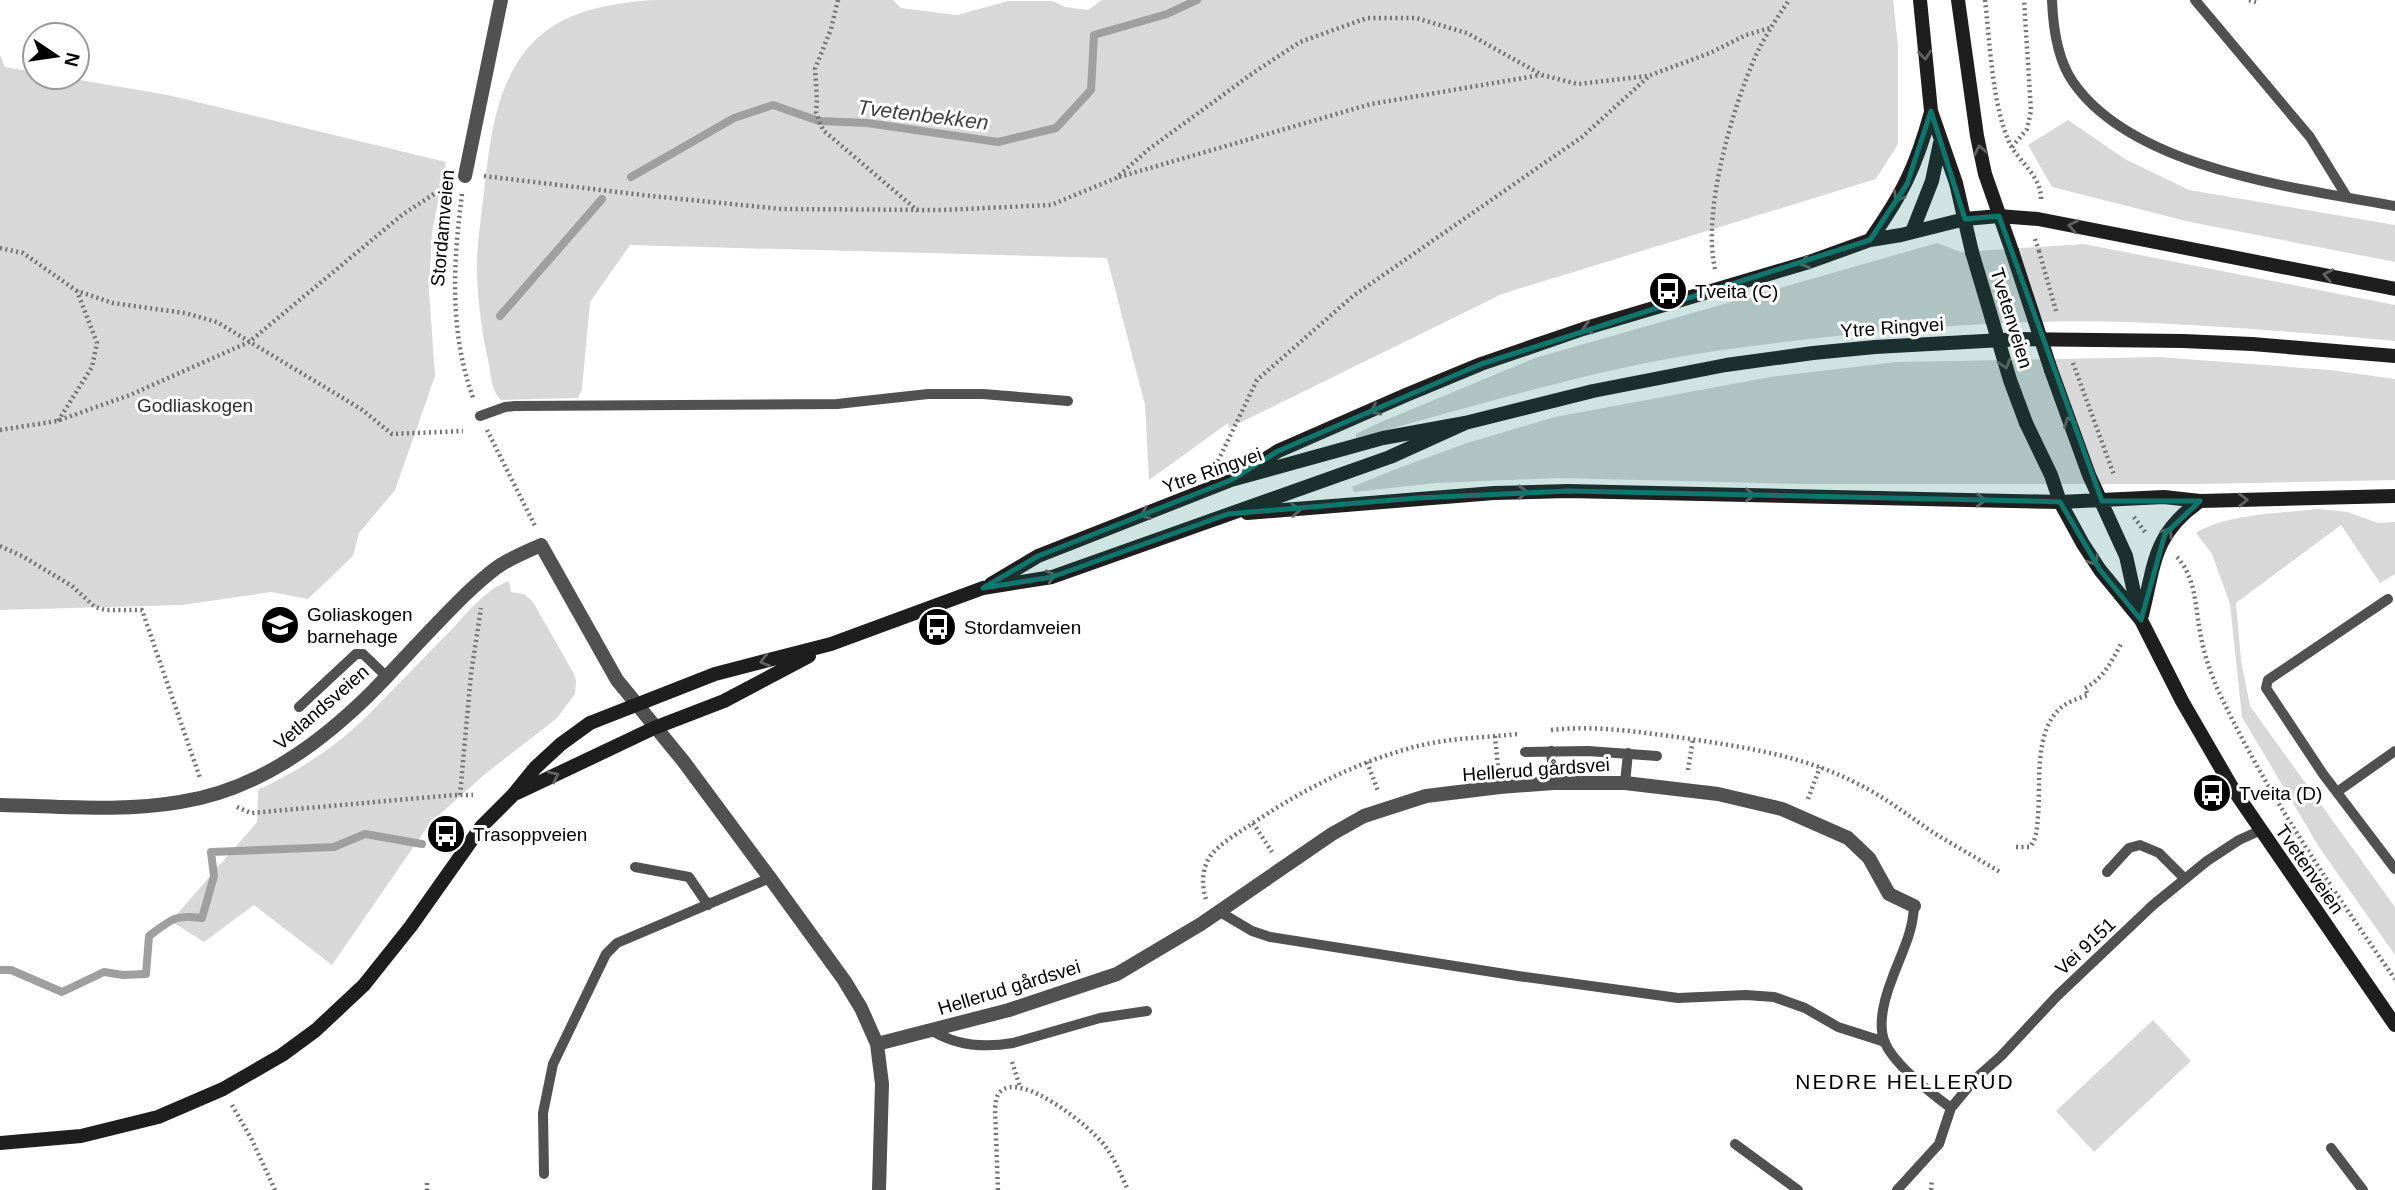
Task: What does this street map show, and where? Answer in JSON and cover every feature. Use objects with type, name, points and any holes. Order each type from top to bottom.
[{"type":"main road","name":"Tvetenveien","points":[[1920,0],[1931,111],[1956,183],[1972,252],[2010,380],[2060,502],[2100,570],[2141,620],[2207,747],[2259,831],[2395,1025]]},
{"type":"main road","name":"Tvetenveien","points":[[1958,0],[1985,174],[2054,381],[2089,475],[2126,556],[2141,620]]},
{"type":"main road","points":[[1870,240],[1907,184],[1931,111]]},
{"type":"main road","points":[[1912,232],[1929,190],[1940,142]]},
{"type":"main road","points":[[1231,480],[1278,451],[1493,360],[1583,329],[1809,262],[1870,240],[1965,219],[1999,216],[2038,219],[2395,289]]},
{"type":"main road","name":"Ytre Ringvei","points":[[636,706],[715,674],[831,644],[984,588],[1049,551],[1231,480],[1384,438],[1465,424],[1529,405],[1648,379],[1800,355],[1875,347],[2021,339],[2224,343],[2328,350],[2395,359]]},
{"type":"main road","name":"Ytre Ringvei","points":[[984,588],[1052,577],[1390,457],[1465,424]]},
{"type":"main road","points":[[1228,514],[1455,496],[1568,491],[2060,502],[2164,497],[2200,501],[2395,496]]},
{"type":"main road","points":[[2141,620],[2157,553],[2165,534],[2182,513],[2200,501]]},
{"type":"main road","name":"Ytre Ringvei","points":[[654,728],[724,701],[831,644]]},
{"type":"main road","points":[[0,1143],[81,1136],[119,1128],[180,1108],[222,1089],[282,1055],[316,1030],[357,992],[411,926],[466,845],[535,768],[561,744],[590,723],[636,706]]},
{"type":"main road","points":[[513,795],[654,728]]},
{"type":"street","name":"Stordamveien","points":[[465,176],[501,0]]},
{"type":"street","name":"Vetlandsveien","points":[[0,805],[132,806],[179,803],[213,795],[283,765],[339,722],[485,576],[502,564],[541,545]]},
{"type":"street","points":[[541,545],[617,680],[684,762],[844,980],[861,1009],[877,1044],[882,1084],[878,1190]]},
{"type":"street","name":"Hellerud gårdsvei","points":[[877,1044],[1009,1010],[1117,974],[1220,912],[1332,834],[1364,816],[1426,796],[1500,786],[1625,783],[1754,802],[1802,816],[1838,832],[1860,847],[1879,873],[1889,894],[1914,906]]},
{"type":"lane","points":[[2052,0],[2055,30],[2065,66],[2073,82],[2091,104],[2112,123],[2139,140],[2177,156],[2246,176],[2395,206]]},
{"type":"lane","points":[[2195,0],[2310,137],[2347,197]]},
{"type":"lane","points":[[480,416],[515,406],[837,404],[928,394],[983,394],[1068,401]]},
{"type":"lane","points":[[2388,599],[2268,680],[2266,685],[2270,697],[2395,869]]},
{"type":"lane","points":[[299,707],[356,654],[363,654],[386,676]]},
{"type":"lane","points":[[1551,751],[1554,783]]},
{"type":"lane","points":[[2337,792],[2395,751]]},
{"type":"lane","points":[[1525,752],[1628,753],[1657,756]]},
{"type":"lane","points":[[1625,783],[1628,753]]},
{"type":"lane","name":"Vei 9151","points":[[1951,1108],[1975,1079],[2001,1056],[2057,996],[2185,878],[2239,840],[2259,831]]},
{"type":"lane","points":[[2107,872],[2129,848],[2140,845],[2159,853],[2185,878]]},
{"type":"lane","points":[[635,867],[690,877],[708,905]]},
{"type":"lane","points":[[544,1174],[543,1113],[547,1084],[559,1049],[606,954],[611,948],[657,925],[770,878]]},
{"type":"lane","name":"Hellerud gårdsvei","points":[[1885,1042],[1882,1022],[1885,1002],[1910,937],[1914,906]]},
{"type":"lane","points":[[1220,912],[1252,931],[1270,937],[1531,978],[1678,998],[1746,995],[1787,1000],[1838,1027],[1885,1042],[1927,1090],[1951,1108],[1938,1144],[1897,1190]]},
{"type":"lane","points":[[931,1030],[942,1037],[978,1047],[995,1046],[1111,1016],[1147,1011]]},
{"type":"lane","points":[[1735,1144],[1798,1190]]},
{"type":"lane","points":[[2331,1148],[2363,1190]]},
{"type":"path","points":[[838,0],[831,29],[815,69],[816,112],[823,130],[918,211]]},
{"type":"path","points":[[1716,273],[1712,243],[1721,164],[1756,57],[1770,28],[1789,0]]},
{"type":"path","points":[[1985,0],[2001,116],[2012,147],[2038,183],[2041,200]]},
{"type":"path","points":[[2012,147],[2027,129],[2031,111],[2024,0]]},
{"type":"path","points":[[2249,0],[2256,2],[2255,0]]},
{"type":"path","points":[[1115,178],[1149,149],[1300,42],[1367,19],[1416,18],[1467,33],[1542,75],[1578,84],[1648,76],[1710,53],[1746,35],[1770,28]]},
{"type":"path","points":[[0,430],[57,421],[130,395],[249,342],[402,215],[433,193],[465,176],[522,179],[651,196],[782,209],[918,211],[1051,205],[1115,178],[1371,104],[1542,75]]},
{"type":"path","points":[[1219,461],[1257,380],[1353,296],[1582,137],[1648,76]]},
{"type":"path","name":"Stordamveien","points":[[465,176],[455,251],[456,317],[464,367],[480,416],[527,509],[541,545]]},
{"type":"path","points":[[2034,235],[2058,318]]},
{"type":"path","points":[[0,248],[23,253],[77,291],[113,303],[185,313],[216,322],[361,409],[392,434],[463,431]]},
{"type":"path","points":[[57,421],[92,367],[97,343],[77,291]]},
{"type":"path","points":[[2069,353],[2115,475]]},
{"type":"path","points":[[2130,509],[2138,524],[2151,537]]},
{"type":"path","points":[[0,546],[72,586],[95,607],[105,610],[142,610],[213,795],[235,807],[251,813],[473,796]]},
{"type":"path","points":[[2172,552],[2185,566],[2192,582],[2204,652],[2227,708],[2310,857],[2395,979]]},
{"type":"path","points":[[460,795],[471,674],[485,576]]},
{"type":"path","points":[[2016,848],[2030,847],[2037,833],[2041,745],[2046,728],[2053,715],[2064,705],[2088,695],[2085,688],[2104,674],[2121,644]]},
{"type":"path","points":[[1495,736],[1500,786]]},
{"type":"path","points":[[1684,790],[1693,739]]},
{"type":"path","points":[[1367,762],[1384,809]]},
{"type":"path","points":[[1802,816],[1820,767]]},
{"type":"path","points":[[1254,823],[1282,868]]},
{"type":"path","points":[[1013,1063],[1020,1087]]},
{"type":"path","points":[[998,1190],[995,1108],[997,1096],[1001,1090],[1020,1087],[1045,1097],[1076,1119],[1104,1144],[1115,1160],[1128,1190]]},
{"type":"path","points":[[222,1089],[253,1140],[275,1190]]},
{"type":"path","points":[[427,1183],[427,1190]]},
{"type":"highlighted area","points":[[1931,111],[1965,219],[1999,216],[2102,501],[2200,501],[2165,534],[2141,620],[2100,570],[2060,502],[2029,501],[1568,491],[1417,498],[1228,514],[1052,577],[983,588],[1038,556],[1231,480],[1278,451],[1481,364],[1870,240],[1907,184]]},
{"type":"green space","points":[[653,0],[893,0],[901,8],[957,15],[1008,1],[1052,1],[1065,7],[1088,10],[1102,0],[1893,0],[1898,46],[1898,144],[1876,179],[1502,294],[1229,428],[1228,423],[1149,480],[1145,405],[1107,258],[630,245],[590,302],[582,389],[578,398],[501,400],[493,387],[484,339],[477,266],[490,145],[504,90],[521,57],[534,42],[563,20],[597,8]]},
{"type":"green space","name":"Godliaskogen","points":[[0,55],[5,67],[21,70],[21,91],[91,91],[91,82],[168,95],[446,162],[432,232],[429,290],[435,376],[395,490],[359,533],[353,556],[308,599],[271,592],[182,605],[0,610]]},
{"type":"green space","points":[[2068,120],[2125,159],[2189,190],[2395,225],[2395,262],[2190,222],[2052,187],[2028,145]]},
{"type":"green space","points":[[1937,243],[1961,252],[2084,244],[2395,305],[2395,341],[2227,327],[2090,321],[1981,324],[1872,332],[1757,345],[1653,362],[1558,383],[1356,438],[1356,434],[1381,422],[1535,358]]},
{"type":"green space","points":[[2159,357],[2330,370],[2395,379],[2395,480],[2202,484],[1801,484],[1558,478],[1436,483],[1354,492],[1352,487],[1467,443],[1555,417],[1770,377],[1897,362]]},
{"type":"green space","points":[[2318,509],[2348,512],[2378,523],[2395,522],[2395,574],[2380,583],[2341,525],[2236,603],[2241,660],[2250,706],[2395,907],[2395,955],[2319,847],[2242,717],[2230,604],[2212,554],[2196,533],[2238,518]]},
{"type":"green space","points":[[509,581],[511,592],[524,594],[533,602],[574,674],[575,694],[557,718],[484,775],[430,823],[332,965],[254,905],[204,942],[171,921],[257,822],[258,790],[303,766],[344,737],[478,601]]},
{"type":"green space","points":[[2153,1020],[2191,1061],[2094,1152],[2056,1111]]},
{"type":"waterway","name":"Tvetenbekken","points":[[631,177],[734,118],[773,105],[819,121],[867,123],[998,142],[1056,128],[1091,90],[1094,35],[1167,14],[1197,0]]},
{"type":"waterway","name":"Tvetenbekken","points":[[500,316],[602,199]]},
{"type":"waterway","name":"Tvetenbekken","points":[[0,970],[11,970],[62,992],[104,972],[146,974],[149,936],[173,920],[185,917],[202,918],[214,876],[211,852],[334,847],[365,834],[422,844]]},
{"type":"place","name":"Tveita (C)","points":[[1668,291]]},
{"type":"place","name":"Goliaskogen barnehage","points":[[280,625]]},
{"type":"place","name":"Stordamveien","points":[[937,627]]},
{"type":"place","name":"Tveita (D)","points":[[2212,793]]},
{"type":"place","name":"Trasoppveien","points":[[446,834]]},
{"type":"district","name":"NEDRE HELLERUD","points":[[1905,1082]]}]
